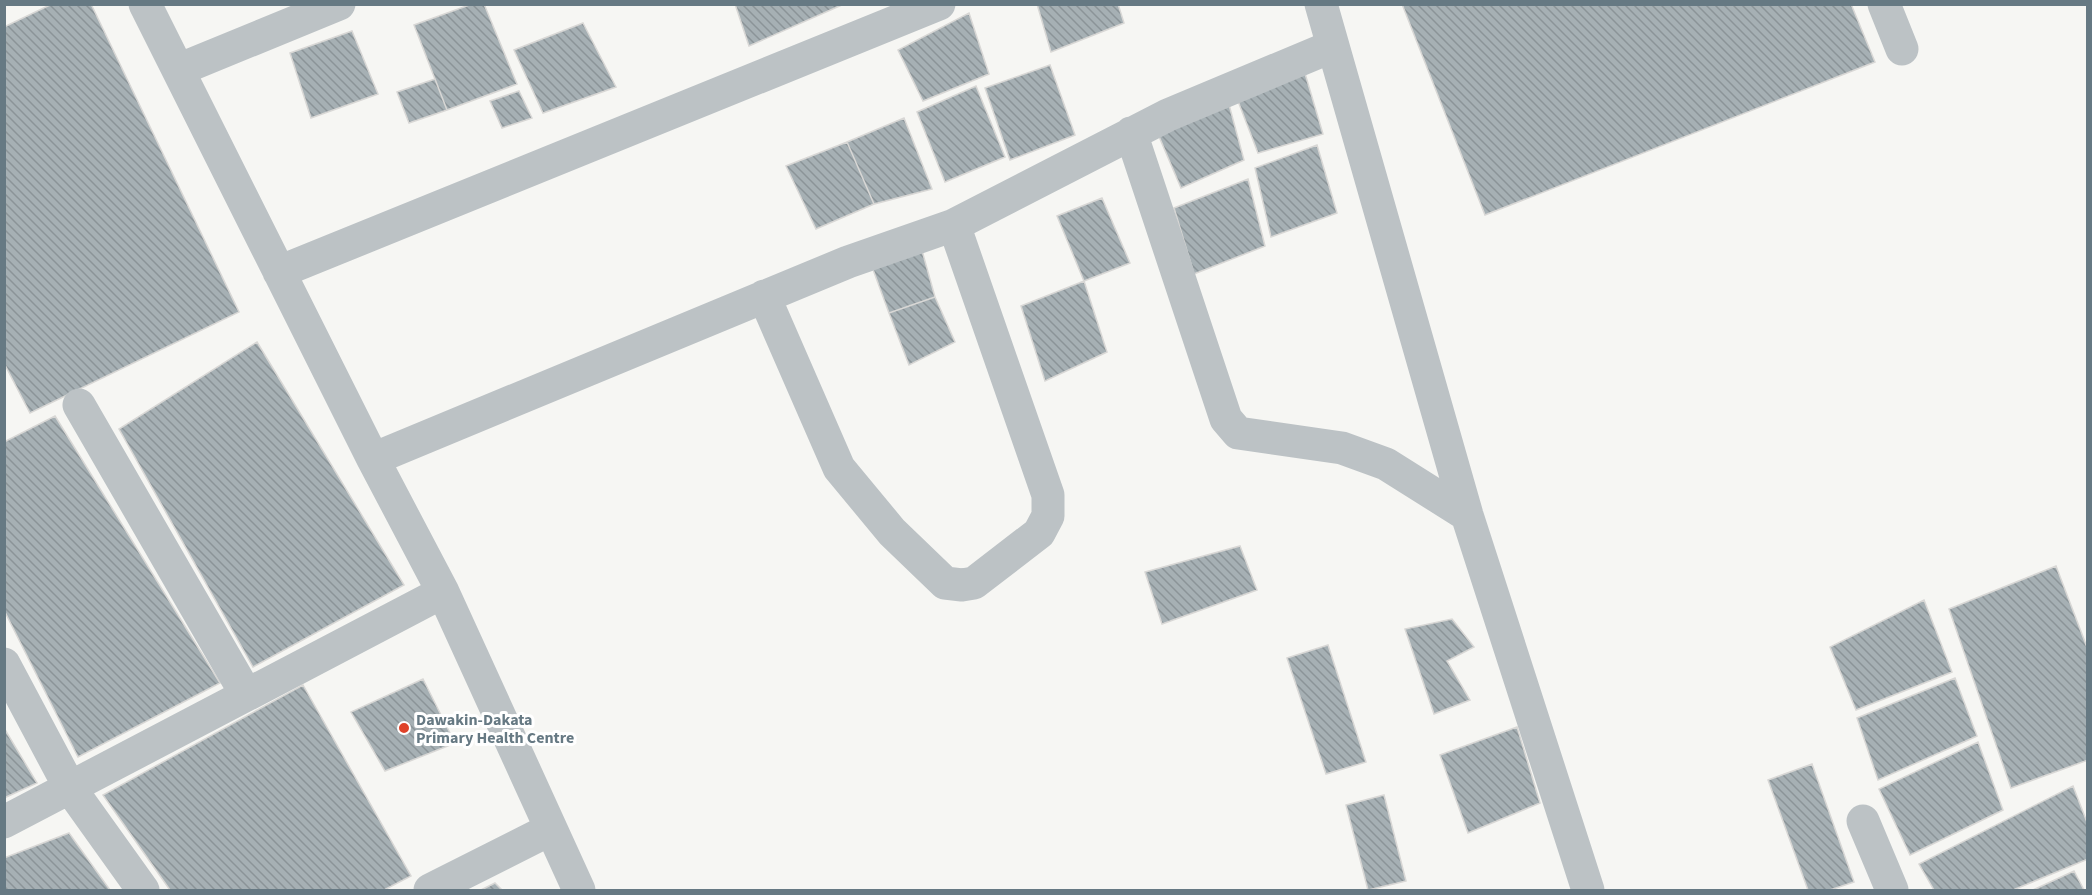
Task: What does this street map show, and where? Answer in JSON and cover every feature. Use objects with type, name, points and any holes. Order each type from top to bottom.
[{"type":"street","points":[[145,4],[373,459],[443,592],[579,891]]},
{"type":"street","points":[[178,70],[339,4]]},
{"type":"street","points":[[279,272],[939,4]]},
{"type":"street","points":[[1321,4],[1467,514],[1588,891]]},
{"type":"street","points":[[1884,4],[1902,49]]},
{"type":"street","points":[[373,459],[848,262],[954,225],[1168,115],[1333,46]]},
{"type":"street","points":[[1131,133],[1226,419],[1232,426],[1238,432],[1261,437],[1342,448],[1386,464],[1467,514]]},
{"type":"street","points":[[764,296],[839,468],[892,532],[945,583],[962,585],[974,583],[1039,533],[1048,516],[1048,495],[954,225]]},
{"type":"street","points":[[79,405],[246,694]]},
{"type":"street","points":[[4,822],[443,592]]},
{"type":"street","points":[[4,664],[70,789],[143,891]]},
{"type":"street","points":[[1863,821],[1892,891]]},
{"type":"street","points":[[430,891],[551,829]]},
{"type":"building","points":[[52,4],[91,4],[239,312],[30,413],[4,363],[4,27]]},
{"type":"building","points":[[472,4],[484,4],[517,84],[447,110],[414,25]]},
{"type":"building","points":[[735,4],[844,4],[749,46]]},
{"type":"building","points":[[1037,4],[1118,4],[1124,23],[1051,52]]},
{"type":"building","points":[[1402,4],[1851,4],[1875,62],[1485,215]]},
{"type":"building","points":[[969,13],[989,74],[923,101],[898,50]]},
{"type":"building","points":[[583,23],[616,87],[543,113],[514,50]]},
{"type":"building","points":[[352,31],[378,94],[311,118],[290,53]]},
{"type":"building","points":[[1301,60],[1323,134],[1258,153],[1233,88]]},
{"type":"building","points":[[1050,65],[1075,135],[1010,160],[985,88]]},
{"type":"building","points":[[435,79],[447,110],[409,123],[397,92]]},
{"type":"building","points":[[976,86],[1005,157],[945,182],[917,112]]},
{"type":"building","points":[[519,91],[532,118],[502,128],[490,101]]},
{"type":"building","points":[[1228,101],[1244,160],[1181,188],[1158,134]]},
{"type":"building","points":[[904,118],[932,189],[874,204],[847,142]]},
{"type":"building","points":[[847,142],[874,204],[816,229],[786,166]]},
{"type":"building","points":[[1317,145],[1337,213],[1271,237],[1255,168]]},
{"type":"building","points":[[1248,179],[1265,246],[1194,274],[1174,208]]},
{"type":"building","points":[[1102,198],[1130,263],[1084,281],[1057,216]]},
{"type":"building","points":[[921,247],[935,297],[889,313],[871,264]]},
{"type":"building","points":[[1084,281],[1107,352],[1045,381],[1021,306]]},
{"type":"building","points":[[935,297],[955,342],[909,365],[889,313]]},
{"type":"building","points":[[257,342],[404,585],[253,667],[119,429]]},
{"type":"building","points":[[55,416],[220,683],[78,757],[4,610],[4,442]]},
{"type":"building","points":[[1240,546],[1257,590],[1162,624],[1145,572]]},
{"type":"building","points":[[2056,566],[2088,650],[2088,760],[2011,788],[1949,609]]},
{"type":"building","points":[[1924,600],[1952,672],[1856,710],[1830,647]]},
{"type":"building","points":[[1452,619],[1474,647],[1447,661],[1470,700],[1434,714],[1405,629]]},
{"type":"building","points":[[1328,645],[1366,762],[1326,774],[1287,658]]},
{"type":"building","points":[[1955,678],[1977,736],[1878,780],[1857,718]]},
{"type":"building","name":"Dawakin-Dakata Primary Health Centre","points":[[423,679],[455,743],[385,771],[351,712]]},
{"type":"building","points":[[303,685],[411,876],[384,890],[170,890],[103,795]]},
{"type":"building","points":[[1517,727],[1540,803],[1468,833],[1440,755]]},
{"type":"building","points":[[4,728],[37,783],[4,798]]},
{"type":"building","points":[[1978,742],[2003,810],[1910,855],[1879,789]]},
{"type":"building","points":[[1812,764],[1854,882],[1830,890],[1808,890],[1768,780]]},
{"type":"building","points":[[2073,786],[2088,825],[2088,859],[2013,890],[1934,890],[1919,864]]},
{"type":"building","points":[[1384,795],[1406,881],[1368,890],[1346,805]]},
{"type":"building","points":[[69,833],[110,890],[4,890],[4,858]]},
{"type":"building","points":[[2074,871],[2084,890],[2033,890]]},
{"type":"building","points":[[495,883],[502,890],[481,890]]},
{"type":"place","name":"Dawakin-Dakata Primary Health Centre","points":[[404,728]]}]
